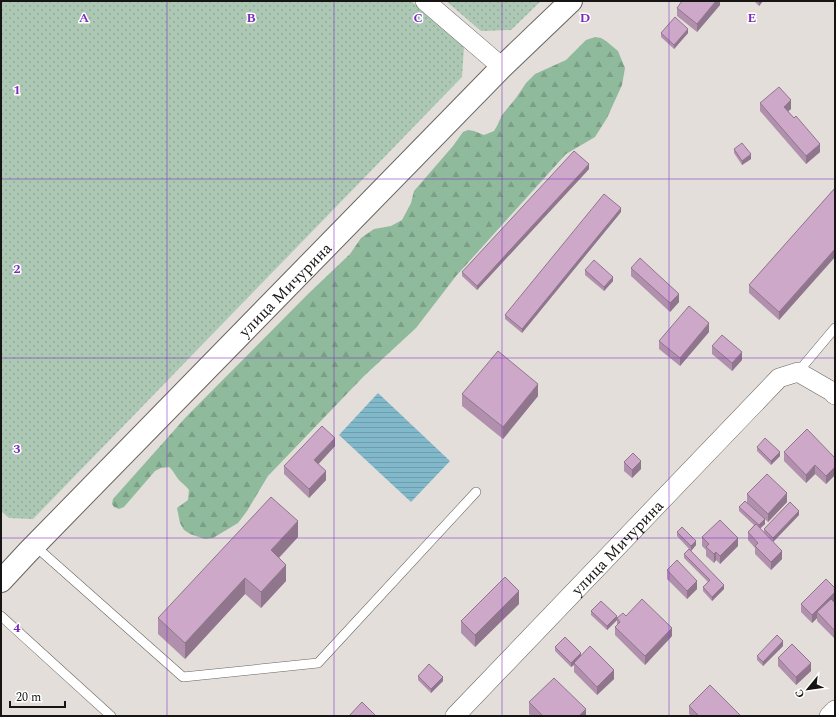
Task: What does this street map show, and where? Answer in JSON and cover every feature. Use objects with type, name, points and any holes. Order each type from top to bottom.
[{"type":"street","points":[[425,1],[502,67]]},
{"type":"street","name":"улица Мичурина","points":[[1,581],[34,545],[502,67],[571,1]]},
{"type":"street","points":[[798,372],[831,390],[835,395]]},
{"type":"street","name":"улица Мичурина","points":[[455,716],[779,378],[798,372]]},
{"type":"street","points":[[828,716],[835,710]]},
{"type":"lane","points":[[798,372],[835,328]]},
{"type":"lane","points":[[34,545],[183,677],[318,663],[476,492]]},
{"type":"lane","points":[[1,616],[111,716]]},
{"type":"green space","points":[[1,1],[411,1],[464,46],[462,77],[33,519],[9,518],[1,511]]},
{"type":"green space","points":[[446,1],[541,1],[511,30],[481,31]]},
{"type":"green space","points":[[595,37],[606,41],[618,51],[625,68],[622,85],[607,118],[595,137],[566,154],[456,276],[416,328],[364,376],[268,476],[238,523],[213,538],[205,539],[190,534],[184,530],[180,523],[177,508],[188,500],[189,490],[169,467],[161,468],[155,471],[124,507],[119,509],[114,507],[112,504],[113,499],[186,417],[308,294],[350,254],[361,238],[374,229],[391,226],[402,220],[411,203],[414,191],[453,146],[463,132],[468,130],[484,135],[494,131],[502,115],[526,83],[535,74],[566,60],[586,40]]},
{"type":"water","points":[[378,393],[450,461],[411,502],[339,435]]},
{"type":"building","points":[[682,1],[716,1],[697,24],[677,8]]},
{"type":"building","points":[[675,17],[688,29],[674,45],[661,33]]},
{"type":"building","points":[[779,87],[791,100],[784,107],[794,118],[796,116],[820,144],[806,156],[760,103]]},
{"type":"building","points":[[742,143],[751,154],[742,161],[734,149]]},
{"type":"building","points":[[574,151],[589,164],[477,286],[462,272]]},
{"type":"building","points":[[835,188],[835,249],[779,312],[749,285]]},
{"type":"building","points":[[604,194],[621,208],[522,329],[505,315]]},
{"type":"building","points":[[640,258],[679,294],[670,303],[631,268]]},
{"type":"building","points":[[594,260],[613,277],[604,287],[585,270]]},
{"type":"building","points":[[689,306],[709,323],[680,358],[659,341]]},
{"type":"building","points":[[722,335],[742,352],[732,363],[712,346]]},
{"type":"building","points":[[498,351],[538,384],[503,427],[462,394]]},
{"type":"building","points":[[322,426],[335,438],[314,460],[326,471],[309,489],[284,466]]},
{"type":"building","points":[[807,429],[835,458],[835,467],[826,476],[815,465],[806,475],[784,452]]},
{"type":"building","points":[[765,438],[780,452],[771,461],[757,447]]},
{"type":"building","points":[[633,453],[641,461],[632,470],[624,462]]},
{"type":"building","points":[[767,474],[787,493],[768,514],[747,494]]},
{"type":"building","points":[[271,497],[298,521],[271,550],[286,565],[261,592],[245,578],[185,643],[158,618]]},
{"type":"building","points":[[745,501],[765,519],[759,525],[739,507]]},
{"type":"building","points":[[790,502],[799,511],[773,538],[764,529]]},
{"type":"building","points":[[720,520],[738,538],[720,556],[716,552],[714,554],[706,547],[709,544],[702,537]]},
{"type":"building","points":[[756,524],[782,551],[771,562],[755,546],[758,543],[748,532]]},
{"type":"building","points":[[682,527],[696,541],[691,546],[677,532]]},
{"type":"building","points":[[689,549],[724,585],[712,597],[703,587],[710,580],[684,554]]},
{"type":"building","points":[[677,560],[697,581],[687,591],[667,570]]},
{"type":"building","points":[[505,577],[519,591],[475,635],[461,621]]},
{"type":"building","points":[[826,579],[835,588],[835,592],[812,615],[801,604]]},
{"type":"building","points":[[642,599],[672,628],[645,656],[615,627],[620,622],[617,618],[623,613],[626,616]]},
{"type":"building","points":[[831,599],[835,603],[835,631],[817,612]]},
{"type":"building","points":[[601,601],[617,616],[607,626],[591,611]]},
{"type":"building","points":[[777,635],[783,641],[763,662],[757,656]]},
{"type":"building","points":[[565,637],[581,653],[571,663],[555,647]]},
{"type":"building","points":[[792,644],[811,663],[796,677],[778,658]]},
{"type":"building","points":[[590,646],[614,670],[597,687],[574,663]]},
{"type":"building","points":[[429,664],[443,677],[431,689],[418,676]]},
{"type":"building","points":[[554,678],[586,709],[579,716],[543,716],[529,702]]},
{"type":"building","points":[[710,685],[741,716],[699,716],[689,706]]},
{"type":"building","points":[[362,702],[376,716],[349,716]]}]
